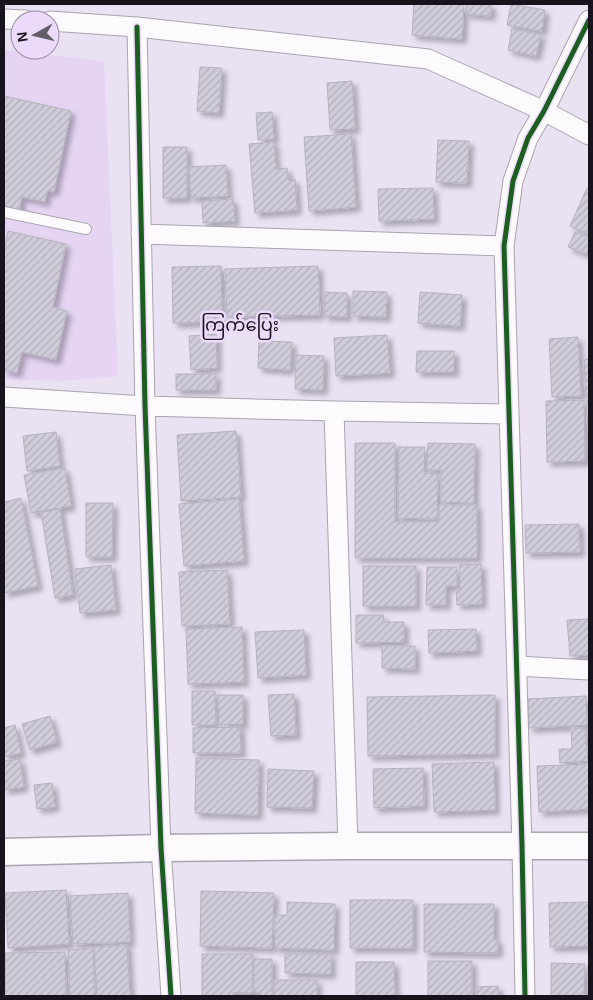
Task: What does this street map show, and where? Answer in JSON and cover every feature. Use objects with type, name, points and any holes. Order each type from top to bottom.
[{"type":"street","points":[[525,996],[504,246],[513,181],[528,138],[544,111],[589,20]]},
{"type":"street","points":[[60,22],[137,27],[428,59],[544,111],[589,135]]},
{"type":"street","points":[[137,27],[145,406],[161,848],[171,996]]},
{"type":"street","points":[[141,234],[504,246]]},
{"type":"street","points":[[4,397],[145,406],[509,414]]},
{"type":"street","points":[[334,411],[348,846]]},
{"type":"street","points":[[517,666],[589,670]]},
{"type":"street","points":[[4,852],[348,846],[589,846]]},
{"type":"lane","points":[[4,212],[86,229]]},
{"type":"shaded area","points":[[4,50],[10,51],[10,60],[60,60],[60,56],[104,61],[118,376],[60,381],[4,379]]},
{"type":"building","points":[[414,4],[464,4],[462,39],[412,35]]},
{"type":"building","points":[[467,4],[491,4],[491,16],[466,14]]},
{"type":"building","points":[[511,4],[545,10],[542,31],[507,25]]},
{"type":"building","points":[[512,29],[541,35],[536,56],[508,50]]},
{"type":"building","points":[[200,67],[222,68],[219,113],[197,111]]},
{"type":"building","points":[[352,81],[355,129],[330,130],[327,83]]},
{"type":"building","points":[[4,96],[71,111],[54,192],[47,191],[45,202],[22,197],[19,211],[4,208]]},
{"type":"building","points":[[272,112],[274,139],[258,140],[256,113]]},
{"type":"building","points":[[351,134],[356,207],[309,211],[304,137]]},
{"type":"building","points":[[438,140],[469,141],[467,183],[436,182]]},
{"type":"building","points":[[274,142],[276,169],[287,168],[288,180],[295,179],[297,210],[255,213],[249,144]]},
{"type":"building","points":[[163,147],[187,147],[187,198],[163,198]]},
{"type":"building","points":[[226,165],[228,196],[191,198],[189,167]]},
{"type":"building","points":[[433,188],[434,219],[379,221],[378,189]]},
{"type":"building","points":[[587,188],[589,189],[589,234],[570,226]]},
{"type":"building","points":[[233,199],[235,221],[203,223],[202,201]]},
{"type":"building","points":[[8,231],[66,244],[53,307],[67,311],[56,360],[22,352],[17,373],[4,370],[4,251]]},
{"type":"building","points":[[575,232],[589,238],[589,247],[586,254],[568,247]]},
{"type":"building","points":[[221,266],[222,322],[173,323],[172,267]]},
{"type":"building","points":[[318,266],[320,315],[227,317],[225,269]]},
{"type":"building","points":[[353,291],[387,292],[386,317],[353,316]]},
{"type":"building","points":[[325,292],[347,293],[347,317],[324,316]]},
{"type":"building","points":[[420,292],[462,295],[460,326],[418,323]]},
{"type":"building","points":[[216,334],[217,368],[191,370],[189,336]]},
{"type":"building","points":[[387,335],[390,373],[336,376],[334,338]]},
{"type":"building","points":[[578,337],[581,396],[552,397],[549,339]]},
{"type":"building","points":[[259,341],[292,342],[290,370],[258,368]]},
{"type":"building","points":[[417,351],[454,351],[454,372],[416,372]]},
{"type":"building","points":[[296,355],[324,356],[323,390],[295,389]]},
{"type":"building","points":[[589,359],[589,434],[588,434],[584,360]]},
{"type":"building","points":[[176,374],[216,374],[216,390],[176,390]]},
{"type":"building","points":[[584,400],[585,461],[547,462],[546,401]]},
{"type":"building","points":[[236,431],[241,497],[181,501],[177,435]]},
{"type":"building","points":[[56,432],[60,466],[27,471],[23,436]]},
{"type":"building","points":[[355,443],[395,443],[395,522],[439,522],[439,505],[477,505],[477,558],[355,558]]},
{"type":"building","points":[[428,443],[475,444],[474,503],[441,502],[441,470],[427,470]]},
{"type":"building","points":[[399,447],[425,447],[424,473],[438,474],[437,519],[398,518]]},
{"type":"building","points":[[65,468],[71,506],[31,513],[24,475]]},
{"type":"building","points":[[21,498],[38,586],[4,593],[4,502]]},
{"type":"building","points":[[239,499],[244,561],[184,566],[179,504]]},
{"type":"building","points":[[86,503],[113,503],[112,557],[86,557]]},
{"type":"building","points":[[60,509],[73,595],[55,598],[41,512]]},
{"type":"building","points":[[579,524],[580,552],[526,553],[525,525]]},
{"type":"building","points":[[481,564],[482,604],[457,605],[456,589],[460,589],[459,565]]},
{"type":"building","points":[[111,565],[116,610],[80,613],[75,569]]},
{"type":"building","points":[[363,566],[416,566],[416,606],[363,606]]},
{"type":"building","points":[[427,567],[457,567],[457,586],[446,586],[446,605],[426,605]]},
{"type":"building","points":[[227,570],[230,624],[182,626],[179,572]]},
{"type":"building","points":[[356,615],[383,615],[384,622],[404,622],[404,642],[356,643]]},
{"type":"building","points":[[589,619],[589,655],[570,656],[567,620]]},
{"type":"building","points":[[242,627],[244,682],[188,684],[186,629]]},
{"type":"building","points":[[476,629],[477,651],[429,653],[428,630]]},
{"type":"building","points":[[304,630],[306,675],[258,678],[255,632]]},
{"type":"building","points":[[382,646],[415,646],[415,669],[382,668]]},
{"type":"building","points":[[192,691],[215,691],[216,725],[192,725]]},
{"type":"building","points":[[294,694],[296,735],[271,736],[268,695]]},
{"type":"building","points":[[218,695],[243,695],[243,724],[219,725]]},
{"type":"building","points":[[495,695],[495,754],[368,756],[367,697]]},
{"type":"building","points":[[586,696],[587,725],[529,728],[528,699]]},
{"type":"building","points":[[50,716],[57,742],[30,750],[22,724]]},
{"type":"building","points":[[15,725],[21,753],[4,757],[4,728]]},
{"type":"building","points":[[240,727],[241,753],[193,753],[193,728]]},
{"type":"building","points":[[571,728],[585,728],[588,761],[560,763],[559,749],[572,749]]},
{"type":"building","points":[[196,758],[259,760],[258,815],[195,813]]},
{"type":"building","points":[[20,759],[24,787],[4,790],[4,761]]},
{"type":"building","points":[[494,762],[495,810],[434,812],[432,764]]},
{"type":"building","points":[[589,764],[589,809],[539,812],[537,766]]},
{"type":"building","points":[[423,768],[424,806],[374,808],[373,769]]},
{"type":"building","points":[[268,769],[314,771],[312,808],[267,807]]},
{"type":"building","points":[[52,783],[55,807],[37,809],[34,785]]},
{"type":"building","points":[[66,890],[69,944],[8,948],[5,893]]},
{"type":"building","points":[[201,891],[274,893],[272,948],[200,946]]},
{"type":"building","points":[[128,893],[130,942],[73,944],[70,896]]},
{"type":"building","points":[[350,900],[413,900],[413,948],[350,948]]},
{"type":"building","points":[[287,902],[335,904],[334,950],[275,948],[275,915],[287,915]]},
{"type":"building","points":[[589,902],[589,946],[550,947],[549,903]]},
{"type":"building","points":[[424,904],[494,904],[494,940],[498,940],[498,953],[424,952]]},
{"type":"building","points":[[127,945],[130,996],[97,996],[94,947]]},
{"type":"building","points":[[93,948],[95,996],[70,996],[68,950]]},
{"type":"building","points":[[65,952],[66,996],[5,996],[5,953]]},
{"type":"building","points":[[202,954],[253,954],[252,993],[233,993],[233,996],[202,996]]},
{"type":"building","points":[[285,954],[331,954],[331,974],[285,973]]},
{"type":"building","points":[[254,959],[272,959],[272,996],[261,996],[261,992],[254,992]]},
{"type":"building","points":[[428,961],[472,961],[472,996],[428,996]]},
{"type":"building","points":[[356,962],[394,962],[395,996],[356,996]]},
{"type":"building","points":[[551,963],[585,964],[584,996],[551,996]]},
{"type":"building","points":[[589,965],[589,989],[588,989]]},
{"type":"building","points":[[274,980],[317,980],[317,996],[274,996]]},
{"type":"building","points":[[498,986],[498,996],[477,996],[477,987]]},
{"type":"cycle path","points":[[525,996],[504,246],[513,181],[528,138],[544,111],[589,20]]},
{"type":"cycle path","points":[[137,27],[145,406],[161,848],[171,996]]},
{"type":"district","name":"ကြက်ပြေး","points":[[240,325]]}]
